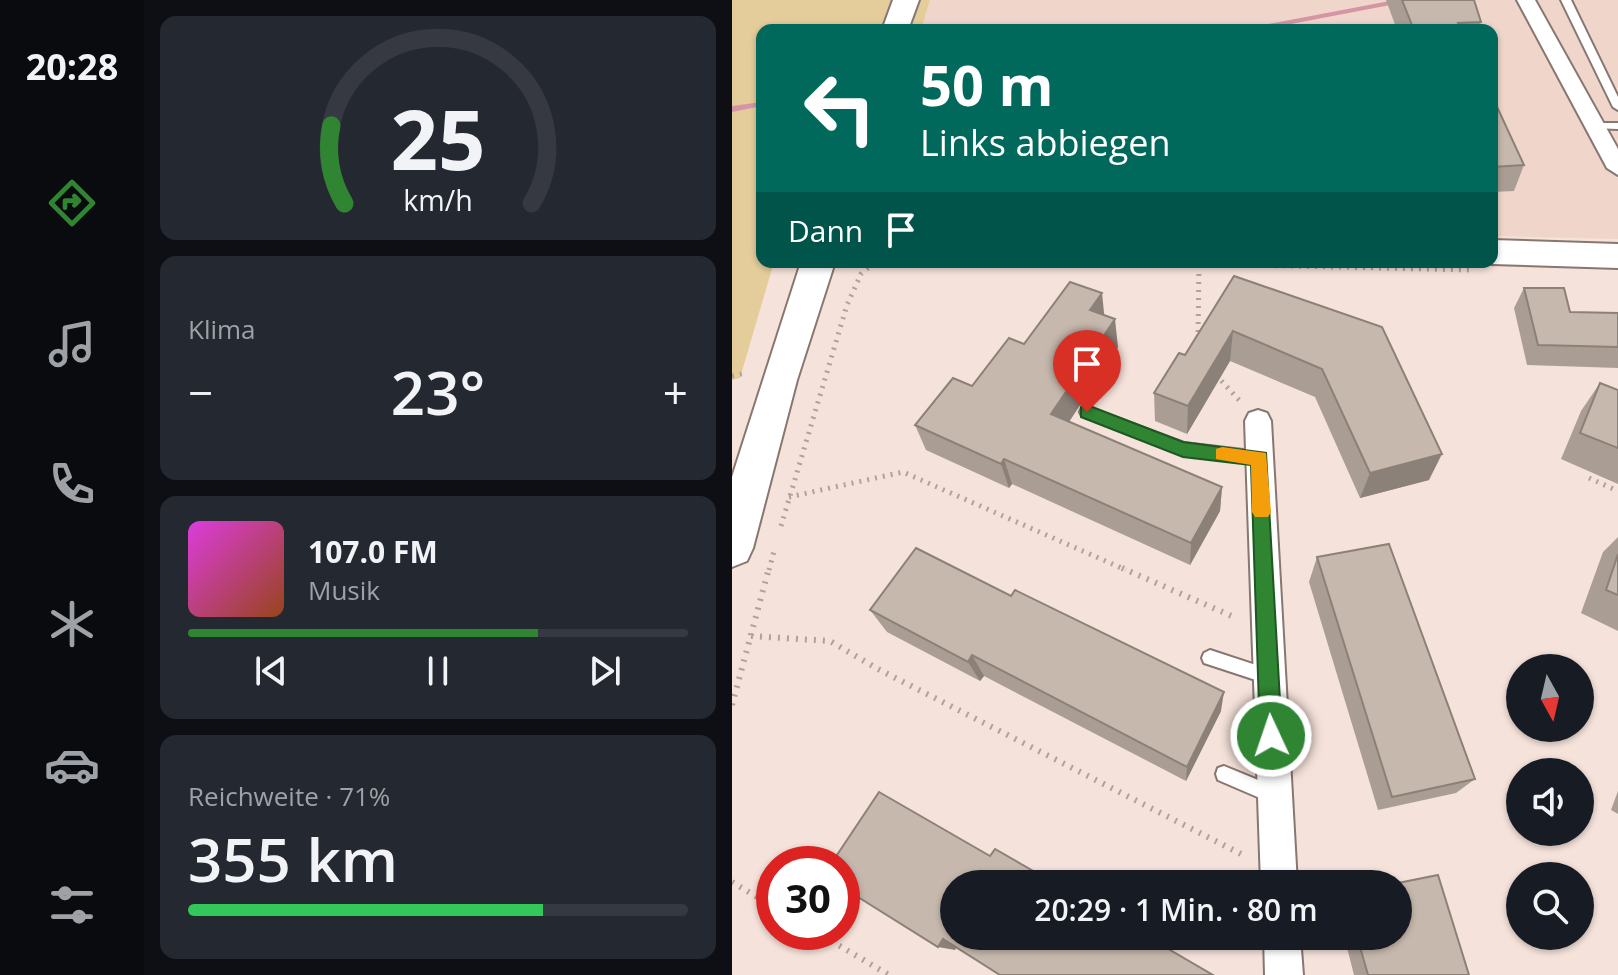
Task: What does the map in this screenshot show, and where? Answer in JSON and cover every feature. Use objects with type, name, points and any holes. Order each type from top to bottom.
[{"type":"street","points":[[897,24],[906,0]]},
{"type":"street","points":[[1526,0],[1616,162]]},
{"type":"street","points":[[1498,261],[1618,256]]},
{"type":"street","points":[[732,548],[779,380],[816,268]]},
{"type":"street","points":[[1258,421],[1279,870]]},
{"type":"street","points":[[1283,950],[1284,975]]},
{"type":"lane","points":[[1566,0],[1618,107]]},
{"type":"lane","points":[[1595,126],[1618,126]]},
{"type":"lane","points":[[1087,412],[1183,449],[1260,458]]},
{"type":"lane","points":[[1210,658],[1268,676]]},
{"type":"lane","points":[[1224,774],[1274,796]]},
{"type":"path","points":[[781,528],[853,287],[870,268]]},
{"type":"path","points":[[1198,342],[1199,268]]},
{"type":"path","points":[[1208,366],[1258,421]]},
{"type":"path","points":[[732,376],[747,373]]},
{"type":"path","points":[[789,497],[903,472],[1185,597],[1244,621],[1266,622]]},
{"type":"path","points":[[1589,478],[1618,491]]},
{"type":"path","points":[[732,705],[777,543]]},
{"type":"path","points":[[751,636],[830,641],[876,668],[1271,870]]},
{"type":"path","points":[[732,882],[756,896]]},
{"type":"path","points":[[847,950],[889,975]]},
{"type":"shaded area","points":[[732,0],[930,0],[923,24],[756,24],[756,268],[772,268],[740,378],[732,380]]},
{"type":"shaded area","points":[[930,0],[1618,0],[1618,239],[1498,236],[1498,24],[923,24]]},
{"type":"building","points":[[1402,0],[1474,0],[1481,22],[1458,24],[1412,24]]},
{"type":"building","points":[[1498,109],[1524,165],[1498,167]]},
{"type":"building","points":[[1234,276],[1382,327],[1442,454],[1370,473],[1322,369],[1233,331],[1188,406],[1154,393],[1179,353],[1185,355]]},
{"type":"building","points":[[1070,282],[1102,293],[1090,310],[1115,319],[1051,414],[1222,487],[1191,543],[1004,459],[1001,464],[915,425],[953,378],[972,386],[1009,338],[1024,344]]},
{"type":"building","points":[[1524,288],[1564,288],[1570,312],[1618,313],[1618,347],[1538,345]]},
{"type":"building","points":[[1600,383],[1618,390],[1618,448],[1580,433]]},
{"type":"building","points":[[1389,544],[1475,779],[1392,797],[1317,557]]},
{"type":"building","points":[[916,548],[1011,596],[1015,590],[1224,692],[1187,767],[972,655],[968,662],[870,610]]},
{"type":"building","points":[[1618,554],[1618,595],[1606,590]]},
{"type":"building","points":[[879,792],[990,856],[995,849],[1032,870],[940,870],[938,947],[860,898],[860,846],[843,846]]},
{"type":"building","points":[[1438,875],[1469,975],[1368,975],[1361,950],[1412,950],[1412,880]]},
{"type":"building","points":[[960,950],[1170,950],[1213,975],[1000,975]]},
{"type":"waterway","points":[[1279,24],[1406,0]]},
{"type":"waterway","points":[[732,109],[756,105]]},
{"type":"slow traffic","points":[[1222,454],[1260,458],[1262,512]]},
{"type":"route","points":[[1087,412],[1183,449],[1260,458],[1271,736]]}]
